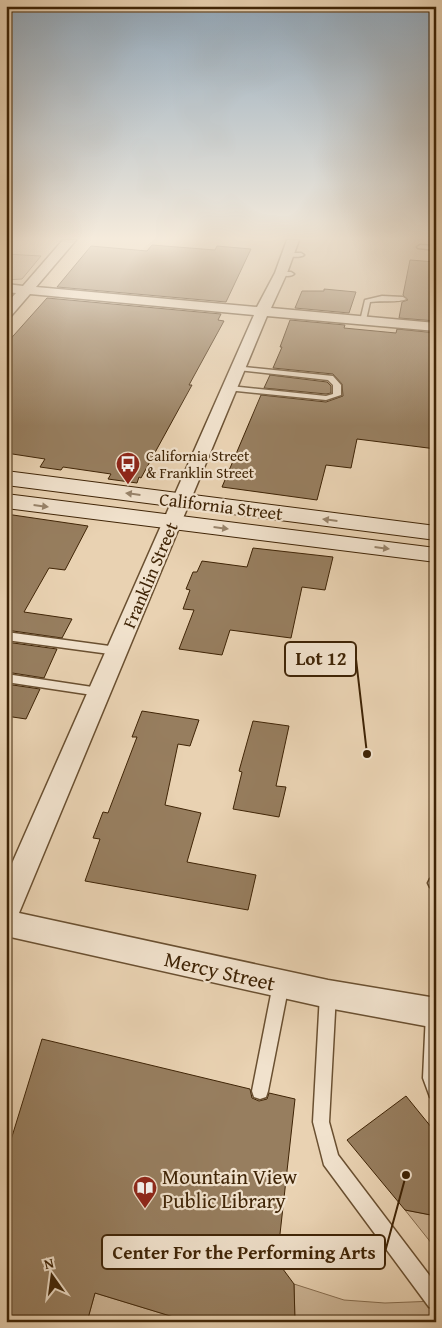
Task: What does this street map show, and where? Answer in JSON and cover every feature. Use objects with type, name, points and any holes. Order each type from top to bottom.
[{"type":"main road","name":"California Street","points":[[6,478],[177,511],[436,555]]},
{"type":"main road","name":"California Street","points":[[6,501],[177,511],[436,533]]},
{"type":"street","points":[[6,313],[16,302]]},
{"type":"street","points":[[161,302],[436,327]]},
{"type":"street","name":"Franklin Street","points":[[6,910],[262,311],[268,302]]},
{"type":"street","name":"Mercy Street","points":[[6,923],[328,994],[435,1013]]},
{"type":"lane","points":[[362,320],[367,302]]},
{"type":"lane","points":[[234,378],[330,378],[336,380],[338,384],[337,395],[326,398],[234,378]]},
{"type":"lane","points":[[6,636],[117,651]]},
{"type":"lane","points":[[6,678],[100,692]]},
{"type":"lane","points":[[260,1091],[281,984]]},
{"type":"lane","points":[[328,994],[321,1122],[330,1159],[436,1300]]},
{"type":"lane","points":[[435,1013],[431,1064],[432,1078],[436,1091]]},
{"type":"shaded area","points":[[405,1210],[436,1216],[436,1249]]},
{"type":"shaded area","points":[[294,1284],[344,1300],[385,1303],[436,1301],[436,1322],[295,1322]]},
{"type":"shaded area","points":[[95,1293],[190,1322],[87,1322]]},
{"type":"building","points":[[43,302],[90,302],[221,314],[218,320],[224,321],[189,385],[192,385],[137,483],[108,479],[111,474],[63,467],[61,470],[40,467],[45,459],[6,453],[6,344]]},
{"type":"building","points":[[297,302],[353,302],[349,313],[295,308]]},
{"type":"building","points":[[402,302],[436,302],[436,321],[399,318]]},
{"type":"building","points":[[290,320],[345,325],[344,328],[396,333],[397,329],[436,333],[436,449],[357,439],[351,468],[326,465],[317,500],[222,487],[261,395],[326,402],[343,396],[342,384],[333,374],[273,368]]},
{"type":"building","points":[[270,375],[327,382],[331,386],[331,393],[264,388]]},
{"type":"building","points":[[6,514],[88,526],[65,570],[49,568],[24,612],[72,619],[62,638],[6,630]]},
{"type":"building","points":[[253,548],[333,557],[325,590],[302,587],[291,638],[230,630],[222,655],[179,649],[194,610],[183,609],[190,590],[186,589],[193,572],[197,572],[202,561],[247,567]]},
{"type":"building","points":[[6,642],[57,649],[44,678],[6,672]]},
{"type":"building","points":[[6,684],[40,689],[26,719],[6,716]]},
{"type":"building","points":[[142,711],[199,720],[190,746],[178,744],[165,805],[201,813],[187,862],[256,875],[248,910],[85,881],[100,839],[93,838],[103,812],[108,813],[137,737],[132,737]]},
{"type":"building","points":[[253,721],[289,726],[276,786],[286,787],[279,817],[233,809],[242,772],[239,771]]},
{"type":"building","name":"Mountain View Public Library","points":[[42,1039],[250,1089],[252,1098],[259,1101],[267,1099],[269,1093],[295,1099],[277,1261],[294,1284],[295,1322],[190,1322],[95,1293],[87,1322],[6,1322],[6,1156]]},
{"type":"building","points":[[406,1096],[436,1133],[436,1216],[405,1210],[347,1140]]},
{"type":"place","name":"California Street & Franklin Street","points":[[128,485]]},
{"type":"place","name":"Lot 12","points":[[367,754]]},
{"type":"place","name":"Center For the Performing Arts","points":[[406,1175]]},
{"type":"place","name":"Mountain View Public Library","points":[[145,1209]]}]
